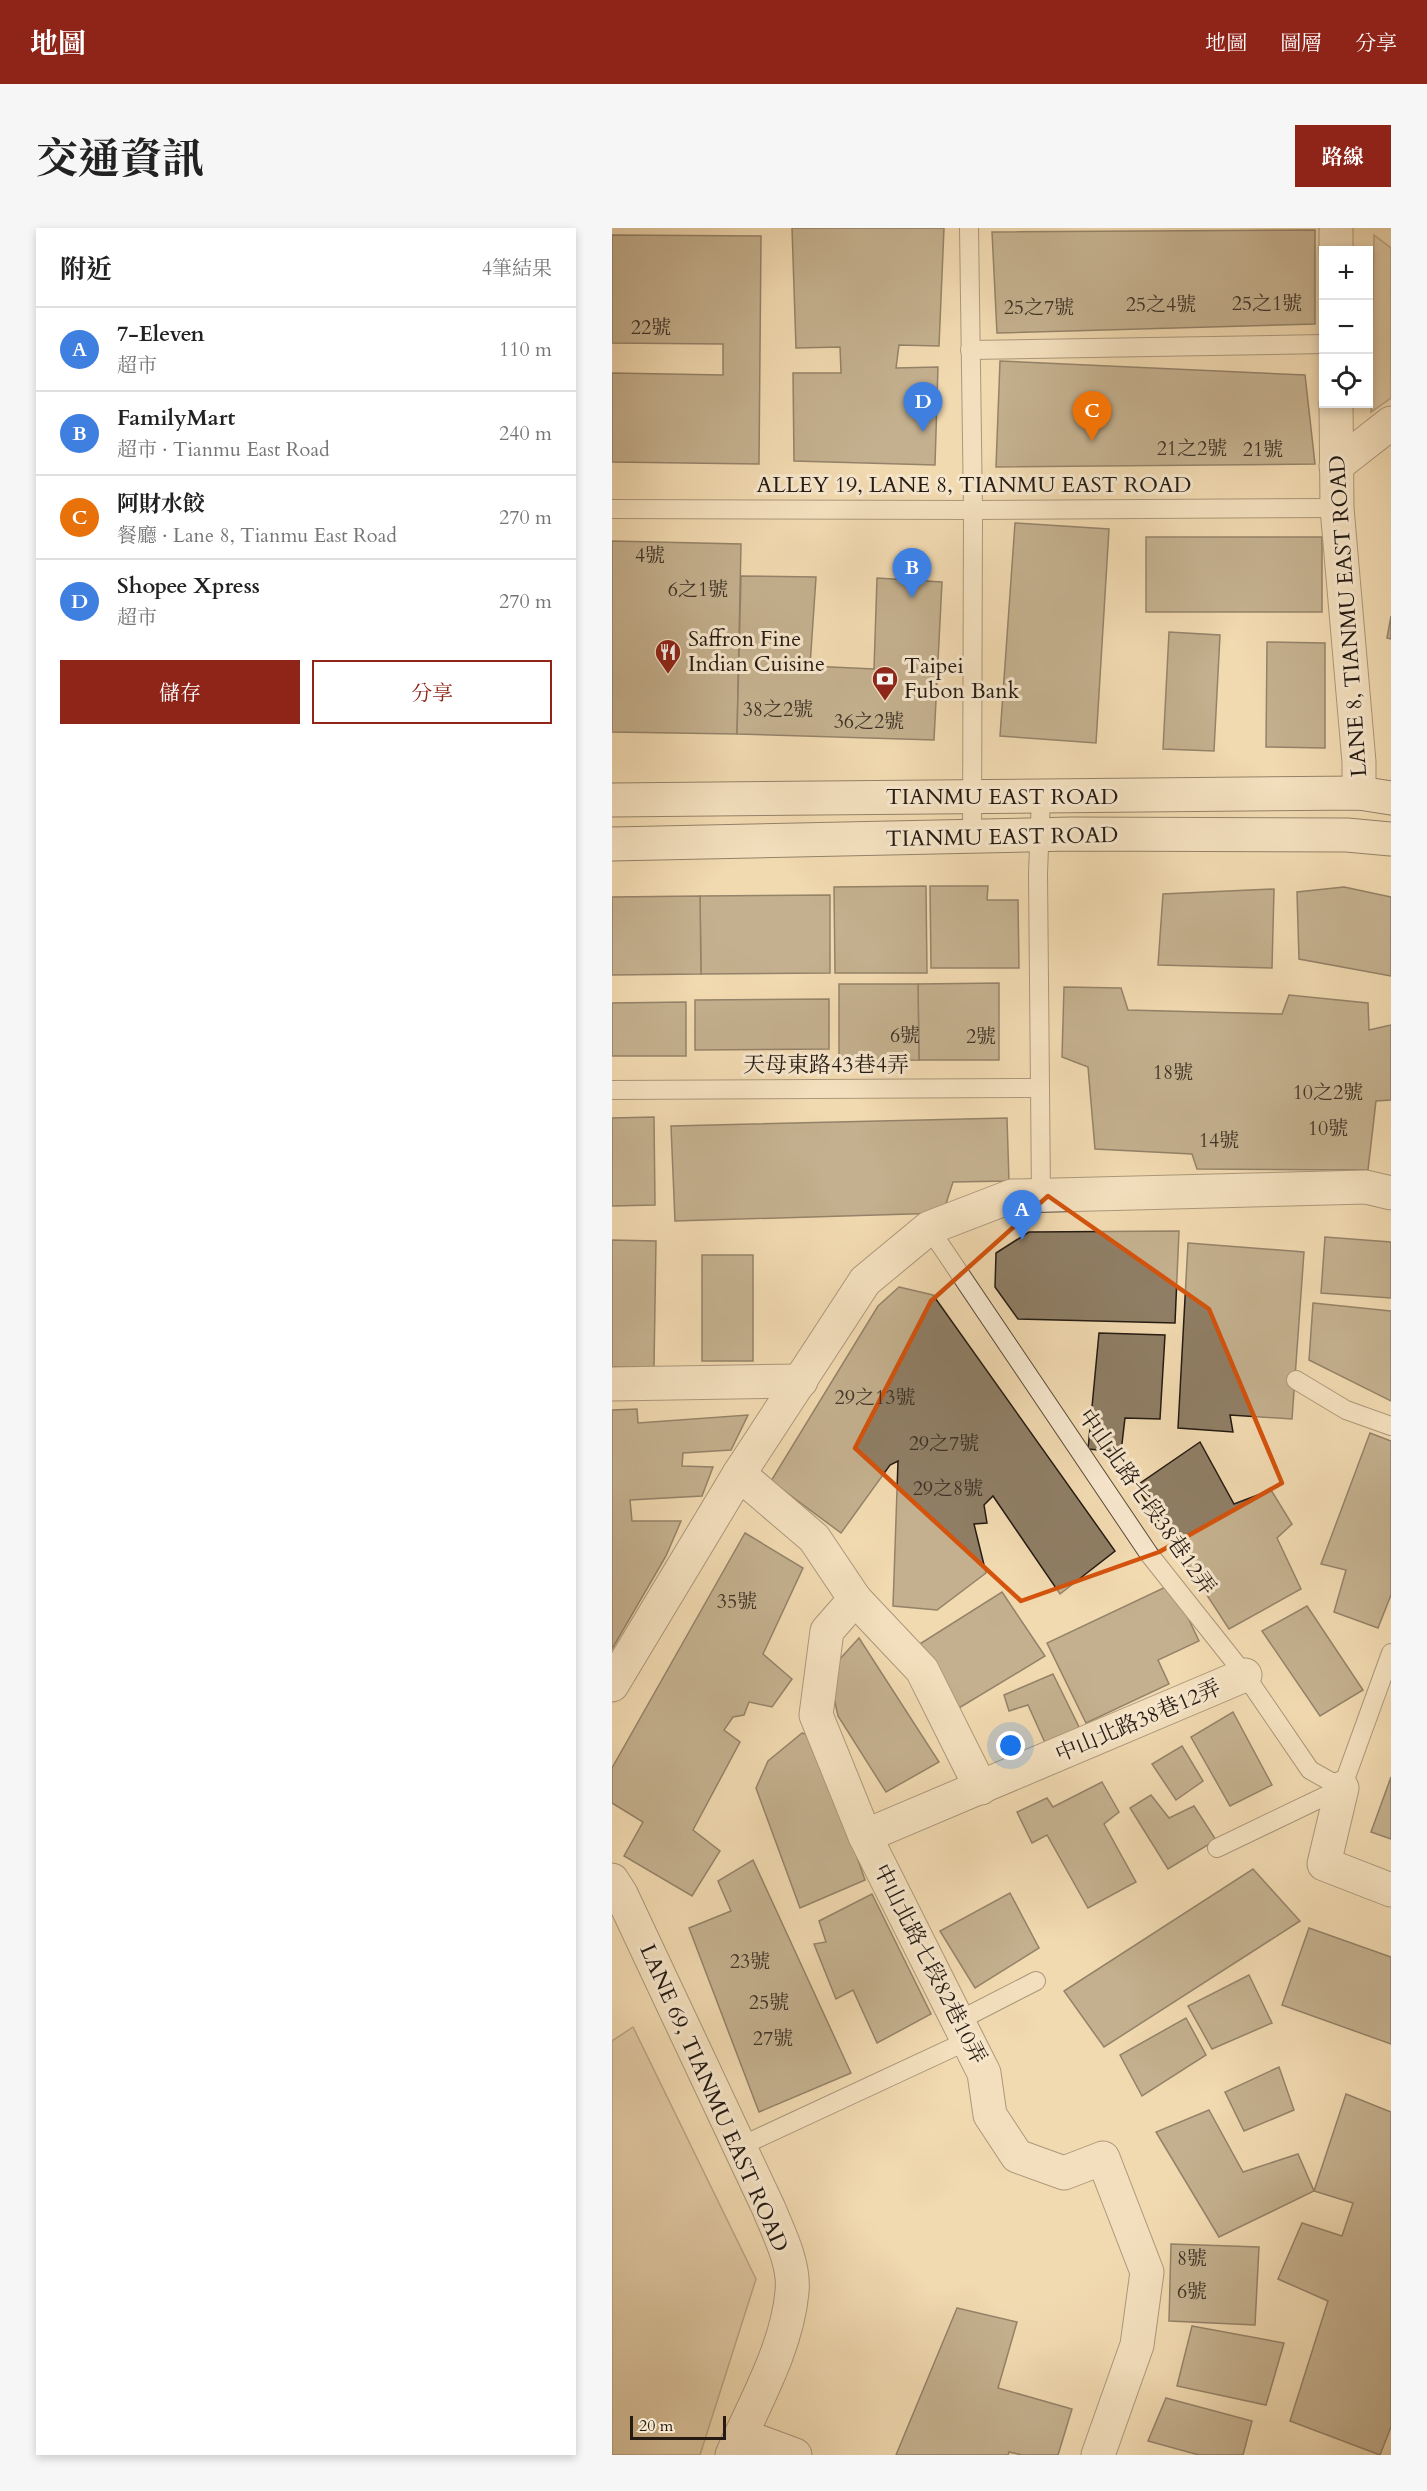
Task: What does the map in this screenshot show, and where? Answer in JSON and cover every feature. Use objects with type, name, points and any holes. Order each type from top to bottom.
[{"type":"street","points":[[1336,228],[1336,246]]},
{"type":"street","name":"LANE 8, TIANMU EAST ROAD","points":[[1336,408],[1337,508],[1358,751],[1359,793]]},
{"type":"street","points":[[1336,466],[1391,423]]},
{"type":"street","name":"TIANMU EAST ROAD","points":[[612,800],[1359,793],[1391,798]]},
{"type":"street","name":"TIANMU EAST ROAD","points":[[612,844],[1040,835],[1347,835],[1391,838]]},
{"type":"street","points":[[612,1685],[739,1474],[865,1281],[929,1228],[1012,1196],[1366,1187],[1391,1193]]},
{"type":"street","points":[[612,1384],[801,1381]]},
{"type":"street","points":[[739,1474],[814,1538],[855,1599],[922,1670],[981,1788]]},
{"type":"street","name":"中山北路七段82巷10弄","points":[[855,1599],[827,1631],[816,1715],[865,1836],[984,2073],[990,2115],[1017,2156],[1064,2173],[1103,2158],[1148,2272],[1137,2345],[1098,2455]]},
{"type":"street","name":"中山北路38巷12弄","points":[[865,1836],[1245,1675]]},
{"type":"street","points":[[1342,1788],[1324,1864],[1391,1890]]},
{"type":"street","name":"LANE 69, TIANMU EAST ROAD","points":[[612,1880],[621,1894],[769,2209],[787,2256],[793,2291],[780,2345],[736,2445]]},
{"type":"street","points":[[736,2445],[795,2455]]},
{"type":"lane","points":[[969,228],[973,510],[972,838]]},
{"type":"lane","points":[[970,350],[1319,344]]},
{"type":"lane","name":"ALLEY 19, LANE 8, TIANMU EAST ROAD","points":[[612,509],[1337,508]]},
{"type":"lane","points":[[1041,797],[1041,1195]]},
{"type":"lane","name":"天母東路43巷4弄","points":[[612,1090],[1040,1088]]},
{"type":"lane","name":"中山北路七段38巷12弄","points":[[929,1228],[1149,1554],[1245,1675],[1310,1770],[1342,1788]]},
{"type":"lane","points":[[1296,1380],[1346,1410],[1391,1426]]},
{"type":"lane","points":[[1216,1848],[1342,1788],[1391,1653]]},
{"type":"lane","points":[[739,2147],[963,2031],[1036,1980]]},
{"type":"highlighted area","points":[[1048,1196],[1209,1309],[1282,1483],[1159,1552],[1021,1601],[855,1448],[931,1301]]},
{"type":"shaded area","points":[[1374,235],[1391,248],[1391,398],[1371,412],[1373,408]]},
{"type":"shaded area","points":[[633,2027],[756,2279],[700,2455],[612,2455],[612,2041]]},
{"type":"building","points":[[792,228],[944,228],[939,346],[899,345],[896,368],[938,367],[935,465],[794,461],[793,373],[841,373],[840,347],[796,348]]},
{"type":"building","points":[[1315,230],[1315,324],[997,333],[992,232]]},
{"type":"building","points":[[612,235],[761,236],[759,464],[612,462],[612,373],[723,375],[723,344],[612,343]]},
{"type":"building","points":[[1000,361],[1305,375],[1315,464],[996,467]]},
{"type":"building","points":[[1015,523],[1109,529],[1096,743],[1000,736]]},
{"type":"building","points":[[1146,537],[1322,537],[1322,612],[1146,612]]},
{"type":"building","points":[[612,541],[741,544],[737,734],[612,732]]},
{"type":"building","points":[[741,576],[816,577],[810,666],[874,669],[877,578],[942,582],[934,740],[737,734]]},
{"type":"building","points":[[1391,616],[1391,639],[1387,638]]},
{"type":"building","points":[[1169,632],[1220,635],[1214,751],[1163,749]]},
{"type":"building","points":[[1267,642],[1325,643],[1325,748],[1266,747]]},
{"type":"building","points":[[926,886],[927,973],[835,973],[834,887]]},
{"type":"building","points":[[930,886],[988,886],[987,900],[1018,900],[1019,968],[931,968]]},
{"type":"building","points":[[1344,887],[1391,897],[1391,976],[1299,959],[1297,892]]},
{"type":"building","points":[[1274,889],[1272,968],[1158,965],[1163,894]]},
{"type":"building","points":[[830,895],[830,973],[701,974],[700,896]]},
{"type":"building","points":[[700,896],[701,974],[612,975],[612,897]]},
{"type":"building","points":[[999,983],[999,1060],[919,1060],[918,984]]},
{"type":"building","points":[[839,984],[918,984],[919,1060],[839,1061]]},
{"type":"building","points":[[1064,987],[1121,988],[1128,1010],[1282,1014],[1289,995],[1368,1003],[1369,1030],[1391,1025],[1391,1100],[1376,1101],[1368,1170],[1197,1169],[1192,1154],[1095,1149],[1088,1067],[1062,1057]]},
{"type":"building","points":[[829,999],[829,1049],[695,1050],[695,1000]]},
{"type":"building","points":[[686,1002],[686,1056],[612,1056],[612,1003]]},
{"type":"building","points":[[654,1117],[655,1205],[612,1206],[612,1118]]},
{"type":"building","points":[[1007,1118],[1009,1181],[953,1182],[943,1213],[675,1221],[671,1126]]},
{"type":"building","points":[[1179,1231],[1175,1323],[1018,1319],[995,1287],[996,1253],[1029,1232]]},
{"type":"building","points":[[1325,1237],[1391,1242],[1391,1298],[1321,1293]]},
{"type":"building","points":[[612,1240],[656,1241],[654,1367],[612,1367]]},
{"type":"building","points":[[1188,1243],[1304,1252],[1292,1419],[1230,1415],[1233,1432],[1178,1428]]},
{"type":"building","points":[[702,1255],[753,1255],[753,1361],[702,1361]]},
{"type":"building","points":[[899,1287],[933,1295],[1115,1551],[1060,1594],[993,1496],[984,1505],[987,1523],[974,1524],[986,1573],[937,1610],[893,1606],[898,1461],[890,1465],[841,1533],[771,1481],[878,1306]]},
{"type":"building","points":[[1313,1303],[1391,1311],[1391,1401],[1309,1360]]},
{"type":"building","points":[[1099,1333],[1165,1335],[1160,1419],[1125,1418],[1121,1452],[1088,1449]]},
{"type":"building","points":[[637,1409],[638,1423],[748,1415],[731,1450],[683,1453],[682,1466],[713,1467],[702,1496],[630,1500],[632,1521],[681,1521],[666,1556],[612,1649],[612,1410]]},
{"type":"building","points":[[1370,1433],[1391,1441],[1391,1595],[1378,1628],[1334,1612],[1346,1570],[1321,1564]]},
{"type":"building","points":[[1200,1442],[1234,1504],[1271,1490],[1292,1524],[1277,1538],[1301,1589],[1229,1629],[1136,1486]]},
{"type":"building","points":[[745,1533],[803,1568],[763,1654],[792,1679],[772,1707],[749,1702],[744,1715],[733,1717],[724,1730],[740,1742],[693,1830],[720,1851],[692,1896],[624,1856],[643,1822],[612,1803],[612,1768]]},
{"type":"building","points":[[1172,1584],[1199,1641],[1158,1660],[1169,1684],[1086,1723],[1047,1643]]},
{"type":"building","points":[[1002,1592],[1045,1656],[959,1708],[915,1647]]},
{"type":"building","points":[[1307,1606],[1363,1690],[1320,1716],[1262,1631]]},
{"type":"building","points":[[859,1638],[939,1762],[886,1792],[838,1716],[828,1672]]},
{"type":"building","points":[[1053,1674],[1080,1729],[1046,1745],[1028,1705],[1009,1711],[1004,1695]]},
{"type":"building","points":[[1233,1712],[1272,1785],[1230,1806],[1191,1737]]},
{"type":"building","points":[[802,1733],[816,1737],[865,1880],[800,1908],[756,1788],[768,1761]]},
{"type":"building","points":[[1182,1746],[1203,1781],[1176,1800],[1152,1764]]},
{"type":"building","points":[[1391,1777],[1391,1839],[1371,1832]]},
{"type":"building","points":[[1102,1782],[1119,1812],[1104,1824],[1136,1882],[1088,1908],[1047,1835],[1032,1843],[1017,1812],[1047,1798],[1053,1807]]},
{"type":"building","points":[[1151,1795],[1169,1818],[1194,1806],[1216,1840],[1168,1869],[1130,1808]]},
{"type":"building","points":[[753,1860],[851,2073],[759,2112],[689,1928],[731,1911],[718,1881]]},
{"type":"building","points":[[1253,1869],[1300,1921],[1104,2047],[1064,1991]]},
{"type":"building","points":[[1010,1893],[1039,1948],[975,1988],[940,1931]]},
{"type":"building","points":[[872,1894],[931,2014],[877,2043],[853,1990],[836,1999],[814,1944],[826,1942],[819,1921]]},
{"type":"building","points":[[1309,1928],[1391,1957],[1391,2044],[1282,2005]]},
{"type":"building","points":[[1249,1975],[1272,2023],[1212,2049],[1188,2006]]},
{"type":"building","points":[[1186,2018],[1206,2055],[1142,2096],[1120,2055]]},
{"type":"building","points":[[1279,2067],[1294,2110],[1244,2131],[1225,2092]]},
{"type":"building","points":[[1346,2094],[1391,2112],[1391,2427],[1380,2455],[1290,2421],[1328,2301],[1278,2279],[1302,2223],[1342,2236],[1353,2203],[1314,2191]]},
{"type":"building","points":[[1209,2110],[1243,2172],[1298,2154],[1314,2191],[1219,2237],[1156,2132]]},
{"type":"building","points":[[1171,2244],[1259,2247],[1255,2325],[1169,2321]]},
{"type":"building","points":[[957,2308],[1017,2322],[998,2388],[1072,2409],[1058,2455],[1022,2455],[1009,2452],[1008,2455],[896,2455]]},
{"type":"building","points":[[1192,2326],[1284,2343],[1266,2405],[1177,2386]]},
{"type":"building","points":[[1166,2398],[1252,2421],[1243,2455],[1199,2455],[1148,2441]]},
{"type":"place","name":"Shopee Xpress","points":[[923,432]]},
{"type":"place","name":"阿財水餃","points":[[1092,441]]},
{"type":"place","name":"FamilyMart","points":[[912,598]]},
{"type":"place","name":"Saffron Fine Indian Cuisine","points":[[668,675]]},
{"type":"place","name":"Taipei Fubon Bank","points":[[885,702]]},
{"type":"place","name":"7-Eleven","points":[[1022,1240]]}]
